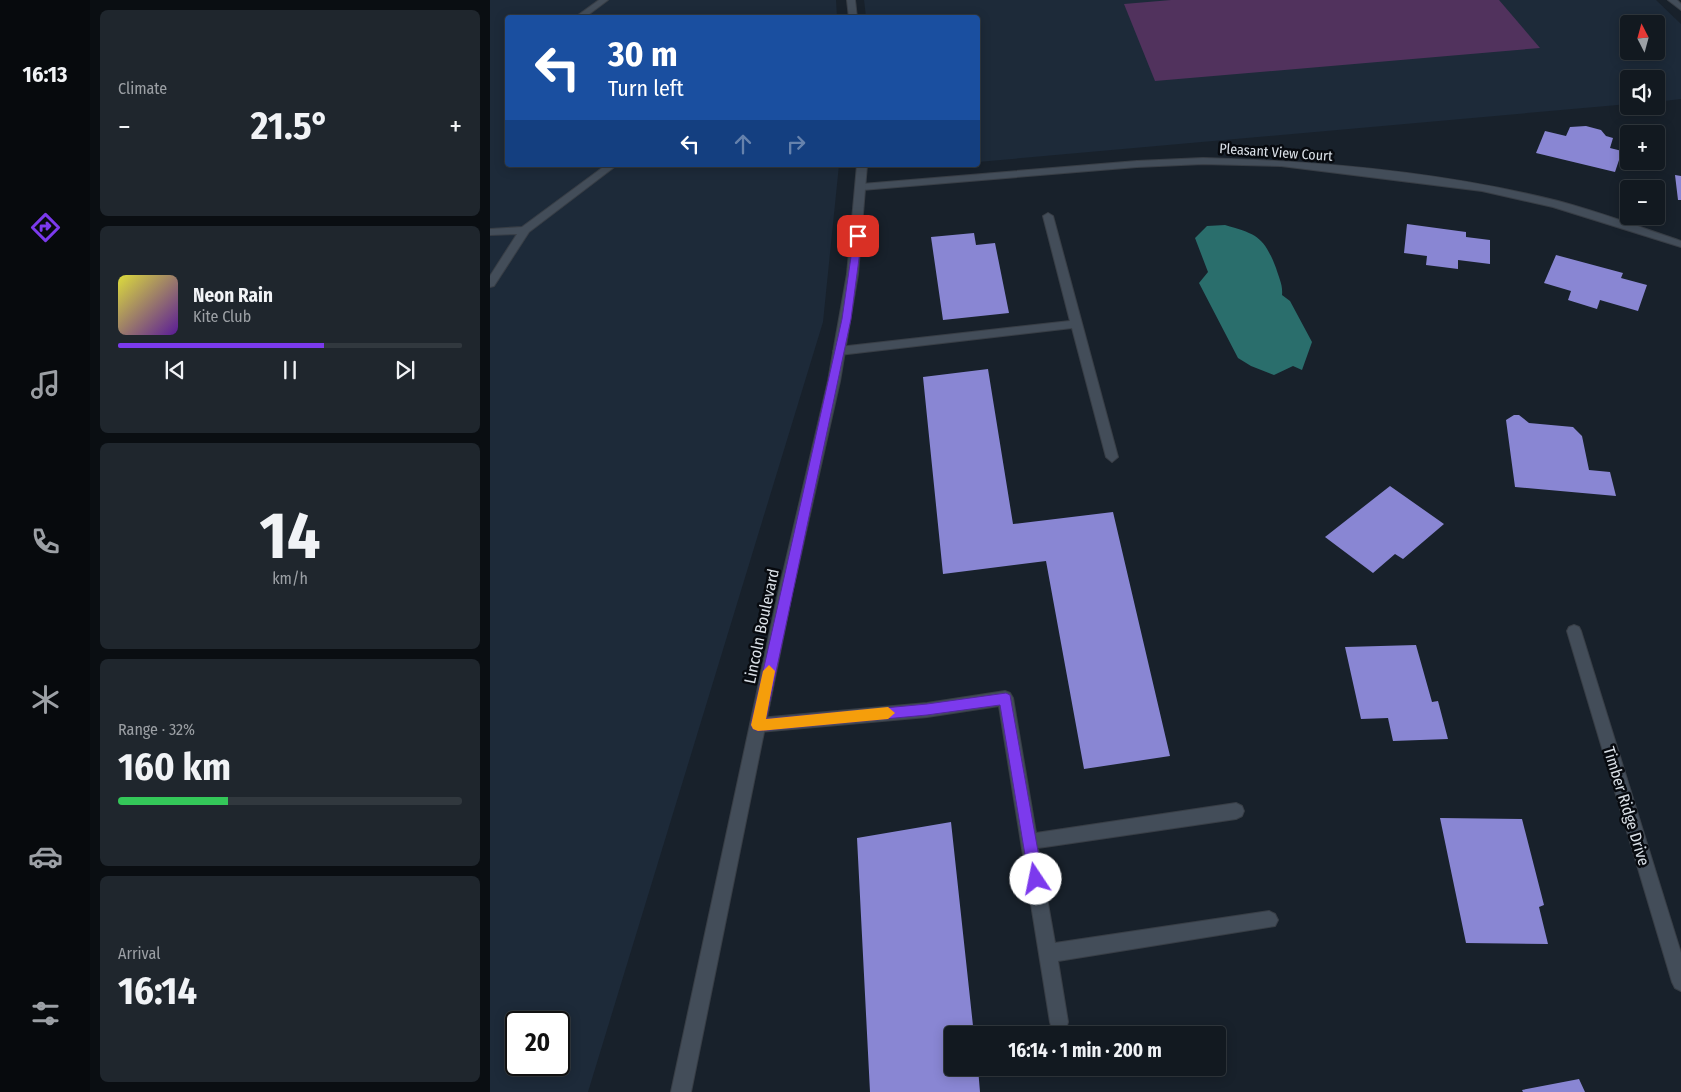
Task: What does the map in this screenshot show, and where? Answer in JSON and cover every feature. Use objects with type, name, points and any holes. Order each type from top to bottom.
[{"type":"street","points":[[582,15],[604,0]]},
{"type":"street","points":[[850,0],[852,15]]},
{"type":"street","points":[[1672,0],[1681,8]]},
{"type":"street","name":"Pleasant View Court","points":[[862,187],[1137,164],[1203,161],[1280,163],[1398,176],[1482,188],[1556,204],[1681,244]]},
{"type":"street","points":[[490,284],[525,230],[599,177],[610,167]]},
{"type":"street","name":"Lincoln Boulevard","points":[[681,1092],[839,351],[857,253],[862,167]]},
{"type":"street","points":[[1048,216],[1077,324]]},
{"type":"street","points":[[490,232],[525,230]]},
{"type":"street","name":"Timber Ridge Drive","points":[[1574,631],[1681,982]]},
{"type":"street","points":[[758,725],[927,710],[1006,698],[1059,1022]]},
{"type":"street","points":[[1029,842],[1236,811]]},
{"type":"street","points":[[1049,953],[1269,920]]},
{"type":"lane","points":[[839,351],[1077,324],[1112,457]]},
{"type":"shaded area","points":[[490,0],[836,0],[837,15],[505,15],[505,167],[839,167],[823,322],[588,1092],[490,1092]]},
{"type":"shaded area","points":[[864,0],[1656,0],[1681,24],[1681,99],[1665,101],[1665,70],[1620,70],[1620,105],[980,162],[980,15],[866,15]]},
{"type":"shaded area","points":[[1171,0],[1499,0],[1540,48],[1155,81],[1124,4]]},
{"type":"shaded area","points":[[1225,225],[1245,231],[1258,238],[1272,258],[1282,288],[1282,295],[1290,301],[1312,342],[1302,370],[1293,366],[1274,375],[1251,366],[1238,358],[1199,283],[1208,272],[1195,238],[1207,226]]},
{"type":"building","points":[[1586,126],[1601,130],[1606,136],[1613,138],[1610,148],[1620,150],[1615,172],[1536,153],[1545,131],[1566,136],[1570,127]]},
{"type":"building","points":[[1675,175],[1681,176],[1681,200],[1678,200]]},
{"type":"building","points":[[1407,224],[1466,232],[1466,237],[1490,240],[1490,264],[1458,260],[1458,269],[1426,265],[1427,256],[1404,253]]},
{"type":"building","points":[[974,233],[976,245],[995,243],[1009,313],[943,320],[931,237]]},
{"type":"building","points":[[1556,255],[1623,273],[1621,278],[1647,285],[1638,311],[1600,300],[1597,309],[1568,300],[1571,291],[1544,283]]},
{"type":"building","points":[[988,369],[1013,524],[1113,512],[1170,756],[1084,769],[1046,561],[943,574],[923,377]]},
{"type":"building","points":[[1514,415],[1519,415],[1529,423],[1573,427],[1582,436],[1589,470],[1610,472],[1616,496],[1515,487],[1506,420]]},
{"type":"building","points":[[1390,486],[1444,524],[1403,559],[1395,554],[1373,573],[1325,537]]},
{"type":"building","points":[[1416,645],[1432,702],[1438,701],[1448,739],[1393,741],[1388,718],[1361,719],[1345,647]]},
{"type":"building","points":[[1440,818],[1522,819],[1544,905],[1539,907],[1548,944],[1466,943]]},
{"type":"building","points":[[951,822],[973,1026],[944,1026],[944,1076],[979,1076],[980,1092],[870,1092],[857,838]]},
{"type":"building","points":[[1579,1079],[1585,1092],[1523,1092],[1522,1090]]},
{"type":"slow traffic","points":[[769,671],[758,725],[888,713]]},
{"type":"route","points":[[858,236],[846,319],[772,653],[758,725],[927,710],[1006,698],[1036,879]]}]
